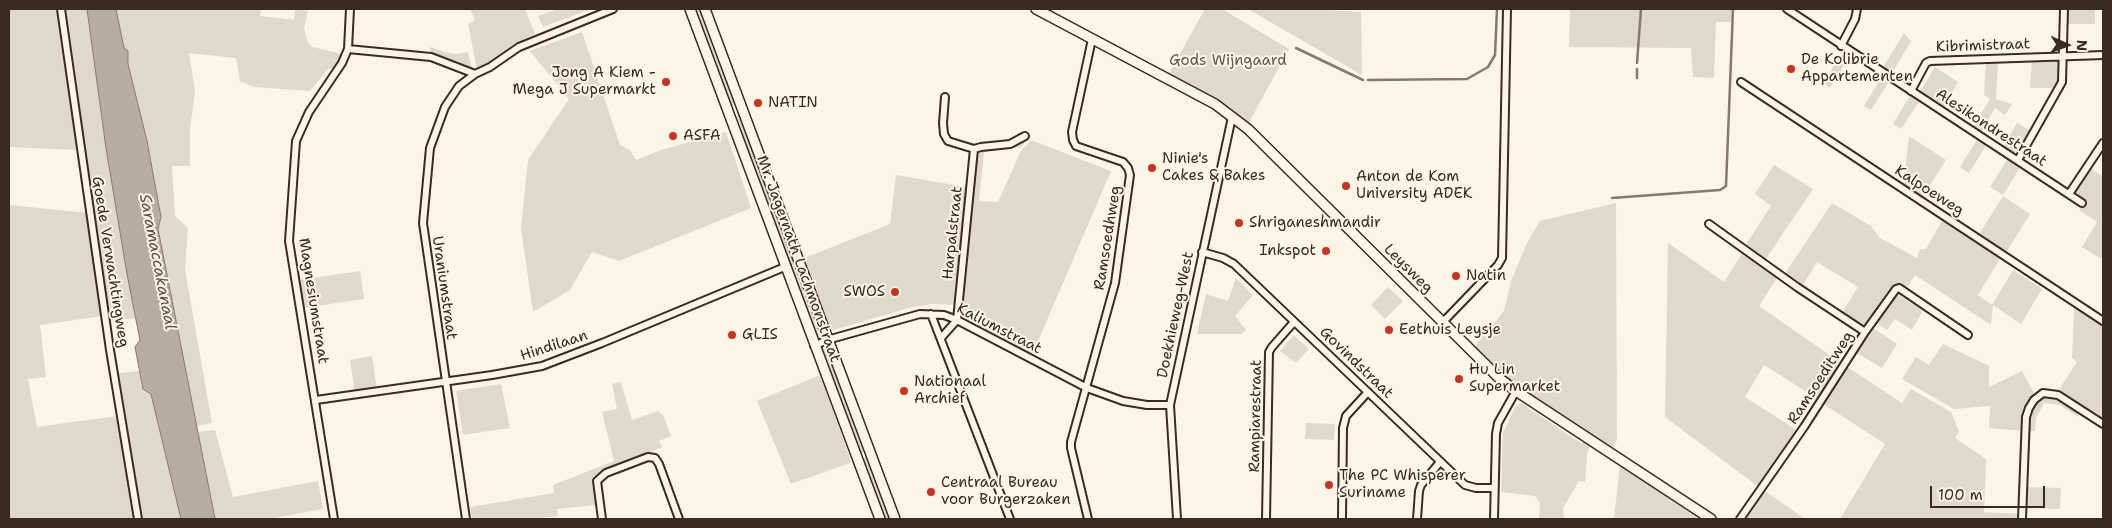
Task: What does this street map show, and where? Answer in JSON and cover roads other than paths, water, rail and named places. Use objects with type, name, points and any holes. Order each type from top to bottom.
[{"type":"main road","name":"Mr. Jagernath Lachmonstraat","points":[[690,9],[880,519]]},
{"type":"main road","name":"Mr. Jagernath Lachmonstraat","points":[[705,9],[895,519]]},
{"type":"main road","name":"Leysweg","points":[[1036,9],[1215,104],[1248,129],[1499,378],[1516,392],[1710,519]]},
{"type":"street","name":"Goede Verwachtingweg","points":[[62,9],[102,291],[138,519]]},
{"type":"street","name":"Magnesiumstraat","points":[[334,519],[289,241],[296,141],[302,123],[342,63],[348,49],[350,9]]},
{"type":"street","name":"Uraniumstraat","points":[[466,519],[444,382],[423,228],[430,148],[445,107],[459,86],[520,47],[613,9]]},
{"type":"street","points":[[1443,322],[1498,265],[1502,258],[1508,9]]},
{"type":"street","name":"Alesikondrestraat","points":[[1787,9],[2082,202]]},
{"type":"street","points":[[1841,46],[1855,19],[1857,9]]},
{"type":"street","points":[[2018,160],[2062,82],[2064,9]]},
{"type":"street","name":"Ramsoedhweg","points":[[1088,519],[1071,442],[1115,283],[1130,175],[1128,168],[1122,162],[1076,146],[1073,140],[1072,132],[1092,39]]},
{"type":"street","points":[[348,49],[431,57],[475,74]]},
{"type":"street","name":"Kibrimistraat","points":[[1911,91],[1926,63],[1930,61],[2103,55]]},
{"type":"street","name":"Kalpoeweg","points":[[1741,82],[2103,321]]},
{"type":"street","points":[[946,97],[943,123],[944,134],[948,142],[974,149],[1010,144],[1025,136]]},
{"type":"street","name":"Doekhieweg-West","points":[[1176,519],[1170,405],[1232,118]]},
{"type":"street","points":[[2070,194],[2103,143]]},
{"type":"street","name":"Harpalstraat","points":[[957,320],[974,149]]},
{"type":"street","name":"Ramsoeditweg","points":[[1709,224],[1796,287],[1865,332],[1804,428],[1740,519]]},
{"type":"street","name":"Govindstraat","points":[[1202,252],[1223,258],[1234,264],[1440,462],[1471,488],[1493,488]]},
{"type":"street","name":"Hindilaan","points":[[316,400],[501,374],[542,366],[616,338],[787,266]]},
{"type":"street","points":[[1865,332],[1896,289],[1899,288],[1968,335]]},
{"type":"street","name":"Kaliumstraat","points":[[814,346],[827,340],[920,314],[944,316],[957,320],[1086,388],[1123,401],[1147,405],[1170,405]]},
{"type":"street","points":[[931,314],[1010,519]]},
{"type":"street","points":[[941,338],[957,320]]},
{"type":"street","name":"Rampiarestraat","points":[[1266,519],[1270,352],[1272,347],[1294,322]]},
{"type":"street","points":[[1342,519],[1343,428],[1346,416],[1368,392]]},
{"type":"street","points":[[1494,519],[1493,488],[1496,434],[1498,423],[1516,392]]},
{"type":"street","points":[[2022,519],[2026,417],[2029,408],[2039,395],[2058,395],[2103,424]]},
{"type":"street","points":[[602,519],[597,481],[606,473],[648,457],[655,458],[659,464],[678,519]]},
{"type":"street","points":[[1417,519],[1421,485],[1440,462]]},
{"type":"water","name":"Saramaccakanaal","points":[[87,9],[116,9],[124,48],[128,51],[128,64],[147,141],[161,217],[158,229],[215,519],[181,519],[151,394],[143,389],[135,347],[140,340],[106,148]]},
{"type":"waterway","points":[[1368,80],[1467,79],[1488,67],[1495,55],[1497,9]]},
{"type":"waterway","points":[[1637,63],[1641,9]]},
{"type":"waterway","points":[[1612,198],[1720,190],[1726,186],[1733,9]]},
{"type":"waterway","points":[[1296,48],[1363,80]]},
{"type":"waterway","points":[[1637,69],[1637,78]]},
{"type":"place","name":"De Kolibrie Appartementen","points":[[1791,69]]},
{"type":"place","name":"Jong A Kiem - Mega J Supermarkt","points":[[666,82]]},
{"type":"place","name":"NATIN","points":[[758,103]]},
{"type":"place","name":"ASFA","points":[[673,136]]},
{"type":"place","name":"Ninie's Cakes & Bakes","points":[[1152,168]]},
{"type":"place","name":"Anton de Kom University ADEK","points":[[1346,186]]},
{"type":"place","name":"Shriganeshmandir","points":[[1239,223]]},
{"type":"place","name":"Inkspot","points":[[1326,251]]},
{"type":"place","name":"Natin","points":[[1456,276]]},
{"type":"place","name":"SWOS","points":[[895,292]]},
{"type":"place","name":"Eethuis Leysje","points":[[1389,330]]},
{"type":"place","name":"GLIS","points":[[732,335]]},
{"type":"place","name":"Hu Lin Supermarket","points":[[1459,379]]},
{"type":"place","name":"Nationaal Archief","points":[[904,391]]},
{"type":"place","name":"The PC Whisperer Suriname","points":[[1329,485]]},
{"type":"place","name":"Centraal Bureau voor Burgerzaken","points":[[931,492]]},
{"type":"park label","name":"Gods Wijngaard","points":[[1228,61]]}]
